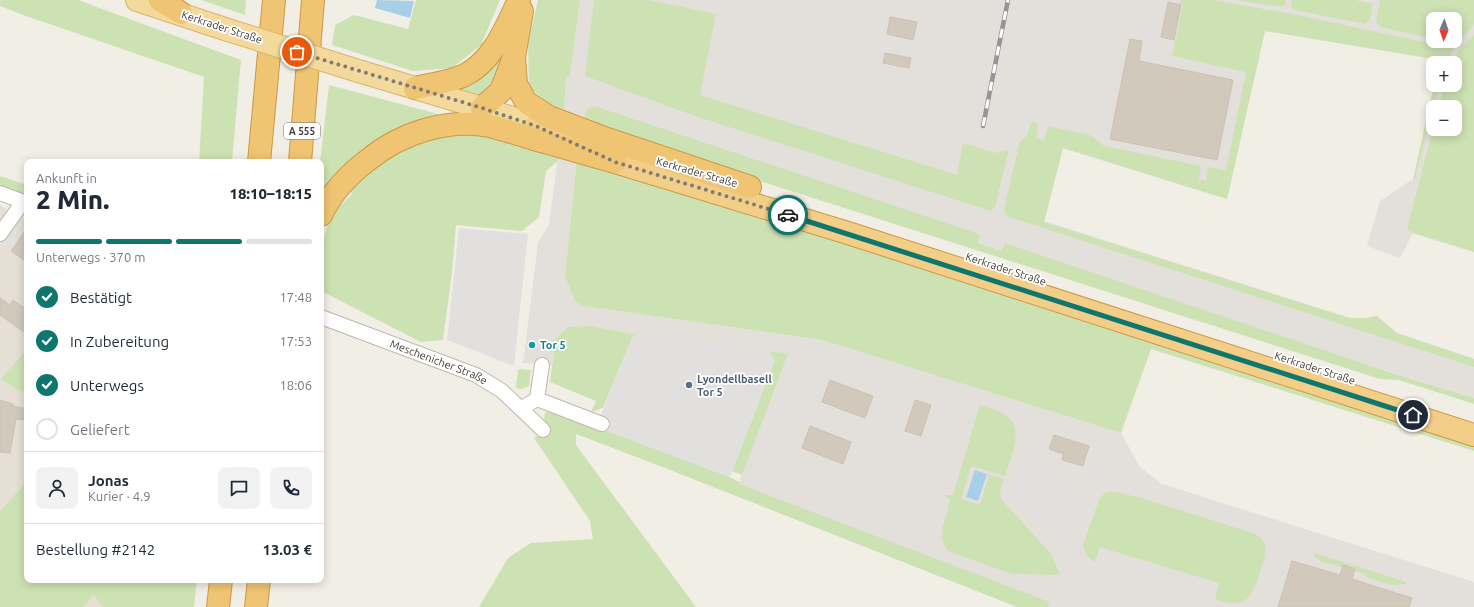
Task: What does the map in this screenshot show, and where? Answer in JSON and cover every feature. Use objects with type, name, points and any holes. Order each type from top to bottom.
[{"type":"highway","points":[[160,0],[181,13]]},
{"type":"highway","points":[[260,159],[274,0]]},
{"type":"highway","name":"A 555","points":[[300,159],[313,0]]},
{"type":"highway","points":[[305,100],[324,0]]},
{"type":"highway","points":[[415,88],[464,76],[483,62],[499,41],[519,0]]},
{"type":"highway","points":[[482,108],[501,91],[514,57],[524,0]]},
{"type":"highway","points":[[514,57],[516,84],[526,102],[549,117],[607,139],[750,187]]},
{"type":"highway","points":[[324,208],[330,197],[342,183],[379,151],[398,139],[438,127],[458,124],[490,126],[615,162]]},
{"type":"highway","name":"Kerkrader Straße","points":[[536,126],[750,187],[1474,419]]},
{"type":"highway","name":"Kerkrader Straße","points":[[536,126],[615,162],[848,233],[1474,435]]},
{"type":"highway","points":[[218,607],[221,583]]},
{"type":"highway","points":[[256,607],[259,583]]},
{"type":"main road","name":"Kerkrader Straße","points":[[137,0],[536,126]]},
{"type":"street","points":[[0,193],[24,202]]},
{"type":"street","points":[[0,234],[24,203]]},
{"type":"street","name":"Meschenicher Straße","points":[[324,318],[476,375],[502,391],[522,408],[543,430]]},
{"type":"street","points":[[537,399],[542,365]]},
{"type":"street","points":[[522,408],[537,399]]},
{"type":"street","points":[[537,399],[602,424]]},
{"type":"shaded area","points":[[580,0],[1474,0],[1474,252],[1413,233],[1400,258],[1367,246],[1380,201],[1413,179],[1426,121],[1426,136],[1462,136],[1462,100],[1431,100],[1432,92],[1462,92],[1462,56],[1426,56],[1426,58],[1265,31],[1227,199],[1063,148],[1044,221],[1350,318],[1368,318],[1377,316],[1397,333],[1474,359],[1474,398],[1002,251],[978,243],[980,234],[595,106],[577,158],[565,276],[584,306],[822,340],[1121,433],[1140,467],[1162,484],[1474,582],[1474,607],[1048,607],[1050,602],[738,484],[788,354],[639,335],[591,326],[556,338],[552,365],[523,363],[538,243],[549,224],[564,110],[566,77],[570,76]]},
{"type":"shaded area","points":[[0,205],[15,215],[24,219],[24,484],[0,511]]},
{"type":"shaded area","points":[[12,227],[20,233],[7,251],[0,246],[0,244]]},
{"type":"shaded area","points":[[459,228],[528,234],[514,366],[447,340]]},
{"type":"shaded area","name":"Lyondellbasell Tor 5","points":[[639,335],[768,351],[773,357],[774,362],[730,477],[596,427],[633,336]]},
{"type":"shaded area","points":[[1026,442],[1082,503],[1066,553],[1013,495]]},
{"type":"shaded area","points":[[1093,453],[1101,455],[1094,477],[1086,474]]},
{"type":"shaded area","points":[[1263,562],[1267,563],[1259,591],[1255,590]]},
{"type":"shaded area","points":[[94,596],[103,607],[83,607]]},
{"type":"green space","points":[[0,0],[78,0],[241,60],[232,159],[199,159],[204,77],[0,6]]},
{"type":"green space","points":[[201,0],[246,0],[245,15]]},
{"type":"green space","points":[[416,0],[500,0],[481,45],[452,68],[413,71],[332,45],[335,25],[354,15],[408,29]]},
{"type":"green space","points":[[538,0],[580,0],[570,76],[566,77],[564,110],[549,104],[529,87],[528,43]]},
{"type":"green space","points":[[594,0],[648,0],[716,14],[700,95],[957,175],[963,143],[997,153],[1009,149],[995,207],[991,211],[695,116],[585,76]]},
{"type":"green space","points":[[1181,0],[1212,0],[1287,13],[1426,42],[1426,48],[1454,48],[1450,56],[1426,56],[1426,58],[1265,31],[1227,199],[1063,148],[1044,222],[1350,318],[1368,318],[1377,316],[1397,333],[1474,359],[1474,367],[1009,217],[1005,214],[1004,209],[1020,141],[1027,136],[1031,122],[1038,123],[1036,138],[1044,140],[1048,126],[1090,135],[1104,146],[1201,166],[1199,180],[1206,181],[1208,167],[1226,170],[1246,72],[1172,56],[1183,4],[1180,5]]},
{"type":"green space","points":[[1236,0],[1286,0],[1285,5],[1281,7]]},
{"type":"green space","points":[[1292,0],[1355,0],[1373,4],[1370,20],[1365,24],[1295,10],[1291,7]]},
{"type":"green space","points":[[1380,0],[1474,0],[1474,25],[1462,37],[1462,12],[1426,12],[1426,37],[1381,27],[1376,22]]},
{"type":"green space","points":[[1474,35],[1474,252],[1413,233],[1407,229],[1431,136],[1462,136],[1462,100],[1441,100],[1443,92],[1462,92],[1462,56],[1455,56]]},
{"type":"green space","points":[[510,40],[487,97],[455,91]]},
{"type":"green space","points":[[329,85],[442,115],[384,138],[347,163],[324,193],[324,159],[320,159]]},
{"type":"green space","points":[[1432,92],[1438,92],[1436,100],[1431,100]]},
{"type":"green space","points":[[595,106],[980,234],[978,243],[1002,251],[1005,243],[1389,372],[1474,398],[1474,404],[1399,380],[1380,379],[597,129],[583,123],[587,109]]},
{"type":"green space","points":[[1426,121],[1426,136],[1415,178],[1413,180]]},
{"type":"green space","points":[[484,132],[559,153],[558,161],[546,171],[539,217],[522,231],[456,225],[452,273],[443,340],[421,342],[324,293],[324,237],[332,214],[352,194],[348,189],[370,165],[433,135]]},
{"type":"green space","points":[[577,158],[1474,444],[1474,451],[1151,349],[1121,433],[822,340],[583,306],[575,301],[565,276]]},
{"type":"green space","points":[[0,176],[24,184],[24,196],[0,188]]},
{"type":"green space","points":[[591,326],[639,335],[633,336],[603,408],[591,412],[596,401],[550,382],[556,338],[569,327]]},
{"type":"green space","points":[[768,351],[788,354],[742,475],[732,471],[774,362],[773,357]]},
{"type":"green space","points":[[24,352],[24,393],[1,379]]},
{"type":"green space","points":[[518,369],[531,370],[529,386],[521,389],[516,388]]},
{"type":"green space","points":[[980,405],[1007,416],[1015,429],[1015,445],[1005,476],[971,466],[961,499],[980,505],[989,475],[1004,479],[1000,490],[1001,499],[1052,555],[1060,575],[1012,574],[948,551],[944,543],[942,530],[949,505],[949,498],[945,497],[946,495],[953,495]]},
{"type":"green space","points":[[552,410],[730,477],[739,482],[739,484],[1050,602],[1048,607],[1017,607],[576,434],[576,445],[696,607],[479,607],[508,558],[531,543],[593,539],[590,521],[534,438],[549,427],[544,420],[545,413]]},
{"type":"green space","points":[[24,484],[24,583],[197,583],[194,607],[103,607],[94,596],[83,607],[0,607],[0,511]]},
{"type":"green space","points":[[1107,492],[1116,492],[1141,498],[1253,533],[1259,537],[1264,542],[1265,559],[1253,591],[1245,600],[1241,602],[1222,602],[1215,599],[1219,583],[1100,547],[1095,562],[1087,556],[1083,546],[1100,497]]},
{"type":"green space","points":[[1315,553],[1406,582],[1406,584],[1390,585],[1366,577],[1365,574],[1328,563],[1326,564],[1314,556]]},
{"type":"water","points":[[377,0],[414,1],[410,18],[375,8]]},
{"type":"water","points":[[975,470],[987,474],[978,501],[966,497]]},
{"type":"building","points":[[1168,2],[1181,5],[1174,40],[1161,37]]},
{"type":"building","points":[[890,17],[917,22],[913,40],[887,34]]},
{"type":"building","points":[[1130,39],[1142,41],[1139,61],[1233,80],[1217,160],[1110,139]]},
{"type":"building","points":[[885,53],[911,58],[909,68],[883,63]]},
{"type":"building","points":[[24,232],[24,260],[11,251]]},
{"type":"building","points":[[0,298],[10,305],[13,300],[24,308],[24,332],[0,315]]},
{"type":"building","points":[[830,380],[873,396],[865,418],[822,402]]},
{"type":"building","points":[[0,400],[13,404],[13,406],[24,408],[24,420],[16,419],[10,453],[0,452]]},
{"type":"building","points":[[915,400],[931,405],[921,436],[905,431]]},
{"type":"building","points":[[810,426],[851,442],[843,464],[802,448]]},
{"type":"building","points":[[1054,435],[1089,446],[1083,466],[1062,460],[1064,454],[1049,449]]},
{"type":"building","points":[[1292,561],[1340,575],[1343,565],[1355,569],[1352,579],[1412,598],[1409,607],[1278,607]]},
{"type":"railway","points":[[983,126],[1008,0]]},
{"type":"way so far","points":[[297,52],[482,108],[536,126],[615,162],[788,215]]},
{"type":"place","name":"Tor 5","points":[[532,345]]},
{"type":"place","name":"Lyondellbasell Tor 5","points":[[689,385]]},
{"type":"route","points":[[788,215],[1413,415]]}]
